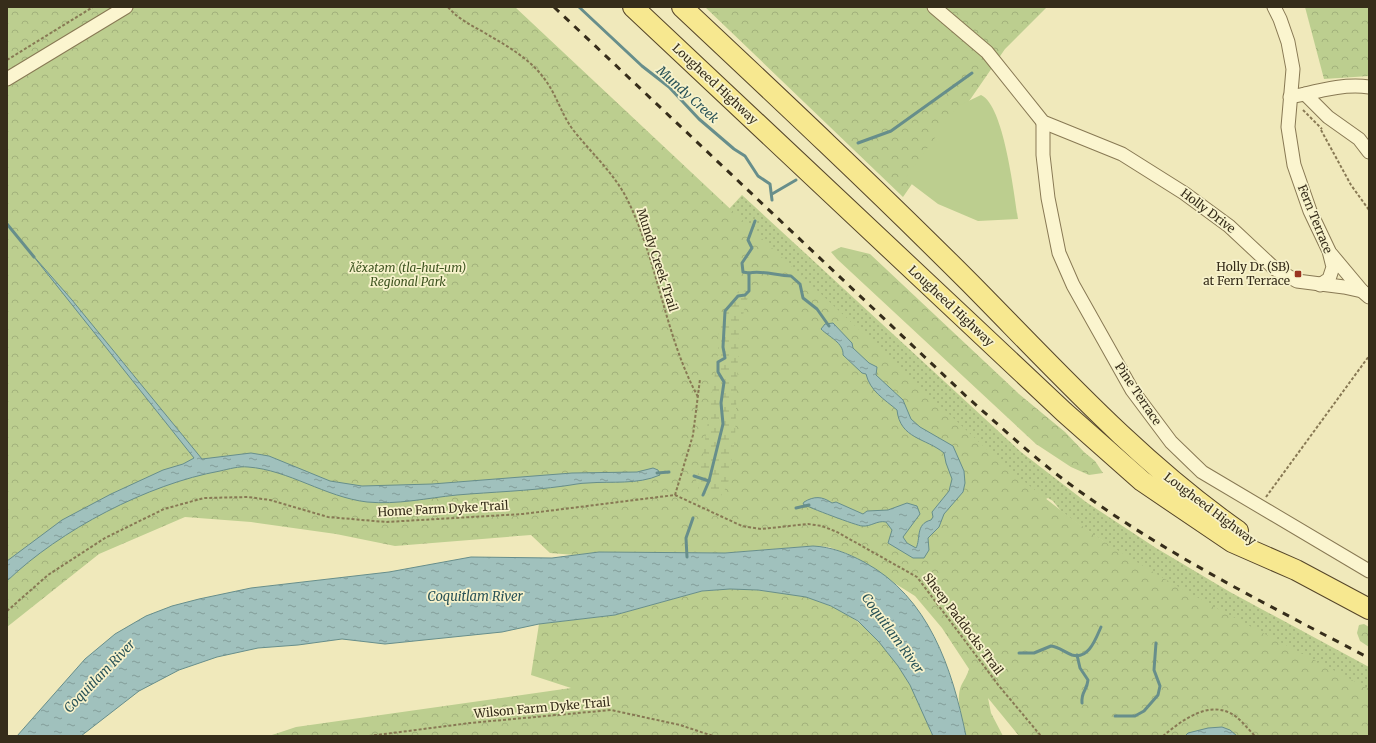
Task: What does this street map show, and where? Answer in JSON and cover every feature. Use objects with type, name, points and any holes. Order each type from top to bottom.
[{"type":"main road","name":"Lougheed Highway","points":[[633,7],[1119,461],[1164,496],[1232,542],[1296,570],[1369,609]]},
{"type":"main road","name":"Lougheed Highway","points":[[682,7],[896,210],[1149,461],[1212,512],[1296,570]]},
{"type":"street","points":[[7,79],[126,7]]},
{"type":"street","points":[[934,7],[987,52],[1042,122]]},
{"type":"street","name":"Fern Terrace","points":[[1274,7],[1280,19],[1293,69],[1288,127],[1294,165],[1310,211],[1329,251],[1333,267],[1329,279],[1320,285]]},
{"type":"street","points":[[1290,97],[1329,88],[1360,86],[1369,87]]},
{"type":"street","points":[[1304,94],[1328,117],[1359,139],[1369,152]]},
{"type":"street","name":"Holly Drive","points":[[1042,122],[1122,154],[1184,193],[1229,226],[1275,269],[1297,282],[1344,287],[1365,294]]},
{"type":"street","name":"Pine Terrace","points":[[1042,122],[1043,155],[1048,198],[1059,253],[1073,285],[1132,390],[1170,442],[1202,472],[1369,571]]},
{"type":"street","points":[[1329,251],[1365,294]]},
{"type":"path","points":[[7,60],[93,7]]},
{"type":"path","name":"Mundy Creek Trail","points":[[448,7],[467,23],[520,55],[532,64],[546,81],[575,132],[602,163],[622,190],[629,202],[646,248],[675,345],[686,374],[698,397]]},
{"type":"path","points":[[1322,130],[1351,185],[1369,210]]},
{"type":"path","points":[[1260,506],[1285,469],[1369,356]]},
{"type":"path","points":[[675,495],[693,434],[700,379]]},
{"type":"path","name":"Home Farm Dyke Trail","points":[[7,611],[48,575],[105,538],[164,509],[204,498],[248,497],[270,500],[328,517],[386,522],[523,514],[675,495]]},
{"type":"path","name":"Sheep Paddocks Trail","points":[[675,495],[742,526],[751,528],[761,529],[808,524],[822,526],[837,532],[917,577],[999,686],[1041,736]]},
{"type":"path","points":[[1163,736],[1189,717],[1203,711],[1219,709],[1234,716],[1255,736]]},
{"type":"path","name":"Wilson Farm Dyke Trail","points":[[369,736],[470,723],[612,710],[680,725],[713,736]]},
{"type":"green space","name":"ƛ̓éxətəm (tla-hut-um) Regional Park","points":[[7,7],[515,7],[996,458],[1040,495],[1071,518],[1149,570],[1211,605],[1369,689],[1369,736],[1019,736],[988,698],[991,713],[1003,736],[966,736],[960,711],[959,692],[969,669],[942,628],[915,596],[848,554],[829,547],[813,546],[725,553],[599,552],[575,555],[550,553],[531,535],[395,546],[336,534],[251,522],[185,517],[99,554],[7,627]]},
{"type":"green space","points":[[705,7],[1047,7],[1005,49],[903,197]]},
{"type":"green space","points":[[1305,7],[1369,7],[1369,76],[1324,79]]},
{"type":"green space","points":[[981,95],[989,102],[996,115],[1002,132],[1011,171],[1018,219],[978,221],[938,204],[905,179],[958,106]]},
{"type":"green space","points":[[742,195],[1021,452],[1086,502],[1156,548],[1230,592],[1369,667],[1369,736],[1315,687],[1074,521],[1061,511],[1053,501],[1048,498],[1040,502],[718,221]]},
{"type":"green space","points":[[841,247],[870,254],[1019,394],[1065,432],[1095,461],[1103,473],[1089,475],[1071,467],[1036,444],[837,259],[831,252]]},
{"type":"green space","points":[[740,290],[749,293],[739,329],[735,438],[728,484],[721,496],[700,493],[696,481],[702,461],[718,353],[719,329],[724,321],[729,300]]},
{"type":"green space","points":[[730,589],[788,593],[813,599],[840,611],[858,622],[883,646],[903,674],[920,704],[933,736],[269,736],[296,727],[571,688],[531,675],[539,624],[615,615],[702,591]]},
{"type":"green space","points":[[1364,624],[1369,627],[1369,647],[1360,641],[1357,633],[1359,625]]},
{"type":"water","points":[[30,252],[72,300],[202,459],[251,453],[269,456],[330,481],[362,486],[432,484],[572,473],[637,472],[653,468],[658,470],[660,475],[633,481],[582,483],[537,489],[378,503],[336,495],[293,478],[263,469],[245,467],[234,468],[192,477],[164,486],[106,512],[53,544],[28,562],[7,581],[7,561],[62,520],[111,494],[163,470],[183,464],[194,458]]},
{"type":"water","points":[[833,323],[852,343],[853,348],[869,363],[877,367],[876,375],[903,400],[911,419],[920,427],[953,446],[964,471],[965,483],[963,492],[944,514],[939,527],[928,538],[929,550],[924,558],[913,558],[888,543],[892,530],[886,522],[862,526],[803,504],[811,499],[821,498],[832,503],[836,502],[863,514],[867,511],[888,510],[907,503],[917,506],[920,514],[903,537],[907,543],[916,548],[921,528],[933,517],[932,512],[949,491],[952,479],[944,453],[915,437],[903,427],[899,420],[897,410],[874,390],[866,374],[862,373],[843,355],[843,351],[839,344],[821,329],[825,324]]},
{"type":"water","name":"Coquitlam River","points":[[813,546],[839,551],[864,562],[886,577],[905,594],[921,615],[945,660],[966,736],[933,736],[910,685],[898,666],[879,642],[858,621],[831,606],[806,597],[758,590],[730,589],[702,591],[615,615],[539,624],[502,632],[385,644],[342,639],[298,645],[258,648],[217,657],[179,670],[139,691],[81,736],[17,736],[85,659],[115,634],[146,616],[172,606],[199,599],[251,588],[389,572],[471,557],[552,558],[599,552],[725,553]]},
{"type":"water","points":[[1222,727],[1230,730],[1237,736],[1185,736],[1188,733],[1208,728]]},
{"type":"waterway","name":"Mundy Creek","points":[[579,7],[642,66],[669,87],[699,119],[734,149],[745,156],[758,176],[770,184],[772,200]]},
{"type":"waterway","points":[[858,143],[891,131],[972,73]]},
{"type":"waterway","points":[[772,194],[796,180]]},
{"type":"waterway","points":[[703,495],[709,481],[723,424],[721,403],[724,382],[718,372],[718,362],[725,358],[723,347],[725,311],[738,296],[745,295],[749,291],[749,273],[743,272],[742,263],[752,248],[748,240],[755,221]]},
{"type":"waterway","points":[[7,224],[34,257]]},
{"type":"waterway","points":[[749,273],[760,272],[791,276],[800,284],[803,298],[817,309],[829,326]]},
{"type":"waterway","points":[[657,473],[669,472]]},
{"type":"waterway","points":[[694,476],[709,481]]},
{"type":"waterway","points":[[796,508],[809,505]]},
{"type":"waterway","points":[[687,557],[686,538],[693,518]]},
{"type":"waterway","points":[[1019,653],[1034,653],[1051,646],[1078,656],[1083,654],[1091,647],[1101,627]]},
{"type":"waterway","points":[[1115,716],[1135,716],[1144,711],[1158,695],[1160,686],[1154,670],[1156,643]]},
{"type":"waterway","points":[[1077,655],[1080,668],[1088,680],[1082,696],[1082,703]]},
{"type":"railway","points":[[554,7],[967,397],[1044,464],[1106,510],[1179,556],[1369,658]]},
{"type":"place","name":"Holly Dr (SB) at Fern Terrace","points":[[1298,274]]}]
